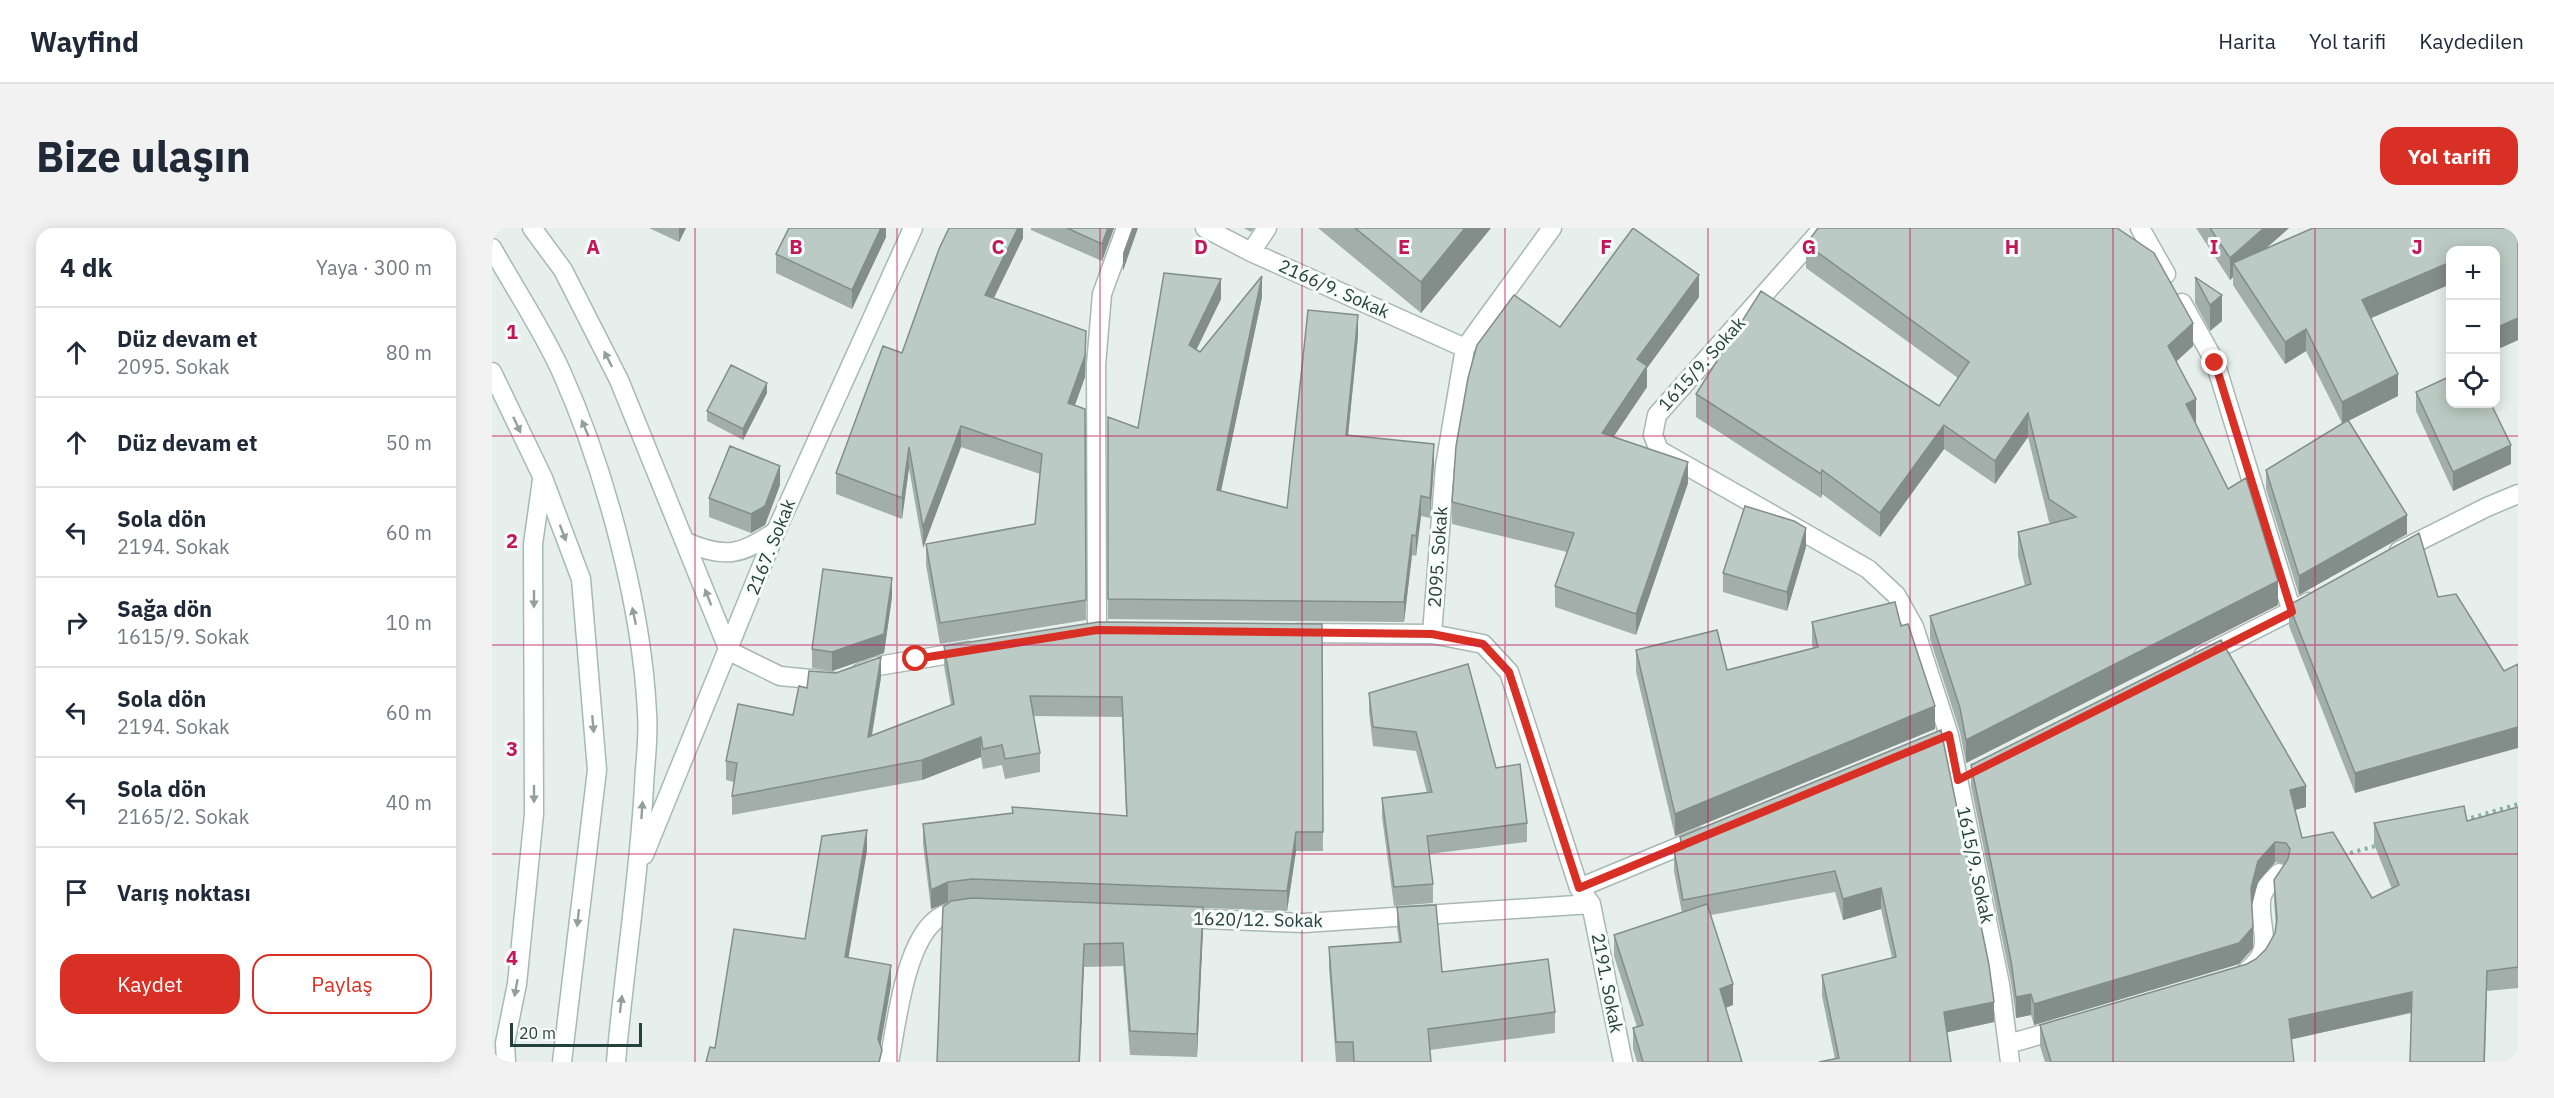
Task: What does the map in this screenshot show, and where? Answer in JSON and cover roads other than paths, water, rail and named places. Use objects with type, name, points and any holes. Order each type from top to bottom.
[{"type":"street","points":[[532,228],[562,270],[619,380],[729,651],[780,676],[833,682],[878,666],[984,648]]},
{"type":"street","name":"2167. Sokak","points":[[638,869],[729,651],[776,531],[913,228]]},
{"type":"street","points":[[1075,634],[1103,630],[1096,365],[1102,294],[1126,228]]},
{"type":"street","name":"2166/9. Sokak","points":[[1205,228],[1251,252],[1465,348]]},
{"type":"street","points":[[1251,252],[1267,228]]},
{"type":"street","name":"2095. Sokak","points":[[1277,632],[1432,634],[1445,466],[1465,348],[1552,228]]},
{"type":"street","name":"1615/9. Sokak","points":[[1823,228],[1657,416],[1653,435],[1659,450],[1868,569],[1896,596],[1914,627],[1949,735],[2000,984],[2009,1053]]},
{"type":"street","points":[[2140,228],[2215,363],[2292,612]]},
{"type":"street","points":[[492,248],[560,369],[594,449],[626,573],[639,641],[648,714],[638,869],[616,1062]]},
{"type":"street","points":[[492,372],[543,478],[581,579],[597,770],[562,1062]]},
{"type":"street","points":[[506,1062],[505,1043],[517,984],[534,814],[533,544],[543,478]]},
{"type":"street","points":[[2382,561],[2487,507],[2518,494]]},
{"type":"street","points":[[686,542],[707,552],[724,554],[754,546],[776,531]]},
{"type":"street","points":[[2187,664],[2322,595]]},
{"type":"street","points":[[1432,634],[1483,644],[1509,672],[1579,888],[1591,904]]},
{"type":"street","points":[[1927,744],[1949,735]]},
{"type":"street","points":[[1958,780],[1979,770]]},
{"type":"street","points":[[1579,888],[1720,829]]},
{"type":"street","points":[[2232,978],[2244,974],[2259,961],[2266,942],[2261,899],[2267,885],[2278,873]]},
{"type":"street","name":"1620/12. Sokak","points":[[1161,918],[1304,923],[1591,904]]},
{"type":"street","name":"2191. Sokak","points":[[1591,904],[1623,1062]]},
{"type":"street","points":[[889,1062],[911,957],[926,929],[946,913],[983,911]]},
{"type":"street","points":[[2009,1053],[2086,1021]]}]
